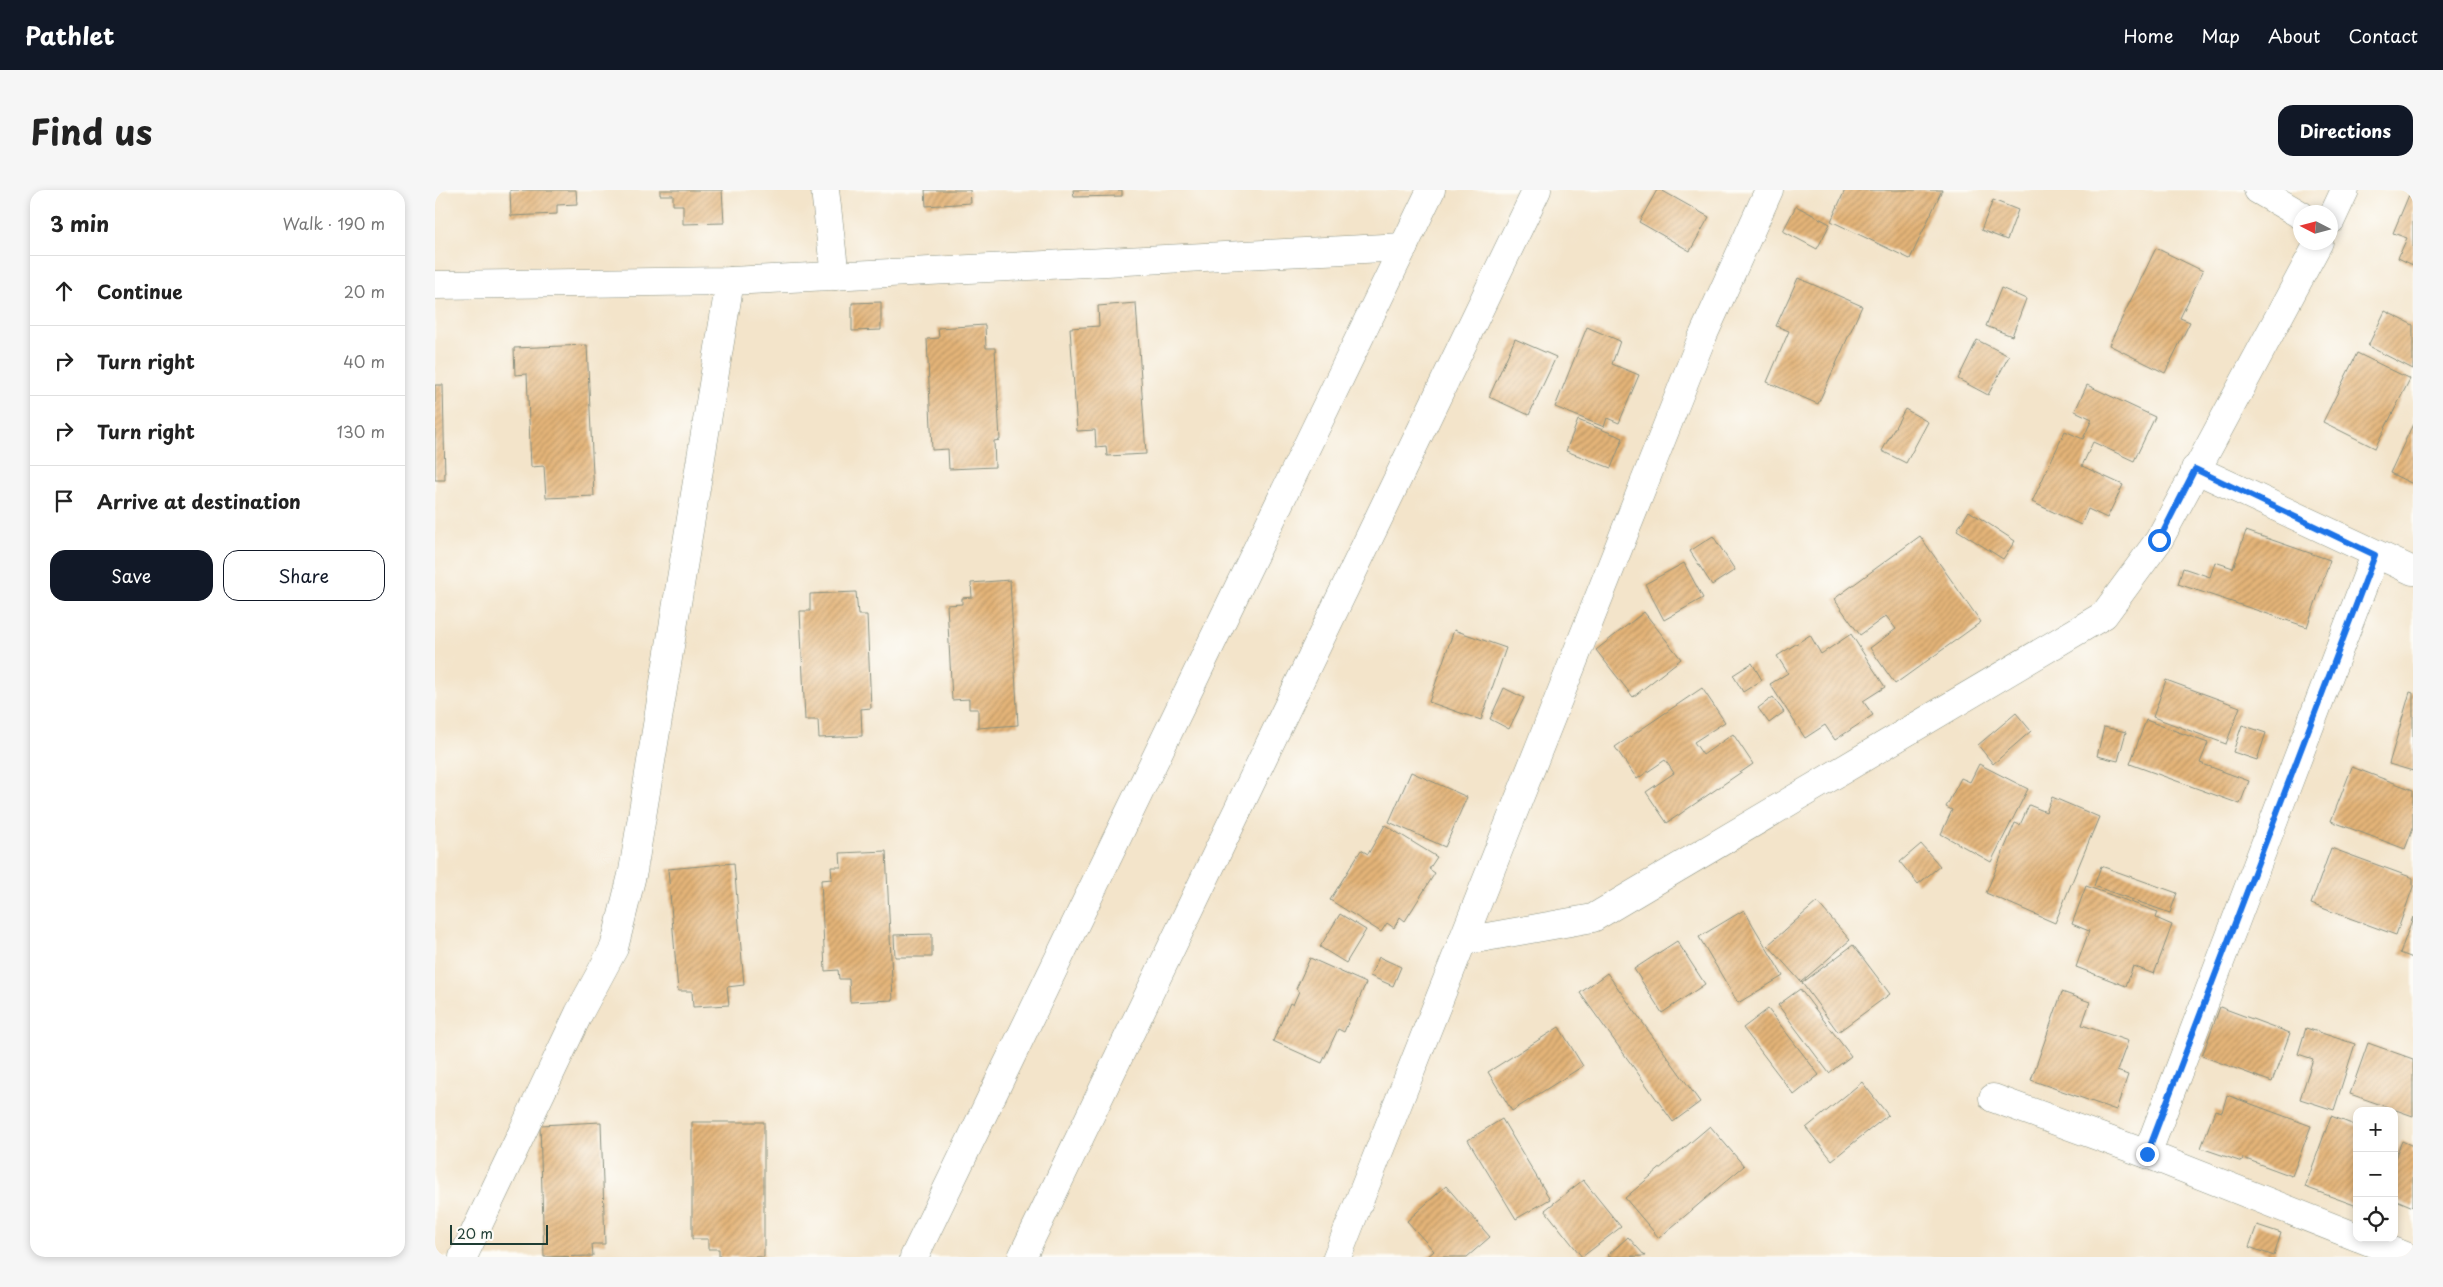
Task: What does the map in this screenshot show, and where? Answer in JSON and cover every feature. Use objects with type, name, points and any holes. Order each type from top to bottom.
[{"type":"street","points":[[825,190],[835,276]]},
{"type":"street","points":[[913,1257],[1431,190]]},
{"type":"street","points":[[1022,1257],[1537,190]]},
{"type":"street","points":[[1337,1257],[1701,340],[1769,190]]},
{"type":"street","points":[[2258,190],[2293,210]]},
{"type":"street","points":[[2338,205],[2345,190]]},
{"type":"street","points":[[435,285],[730,282],[1404,247]]},
{"type":"street","points":[[1464,941],[1593,918],[2104,615],[2159,540],[2195,469],[2315,250]]},
{"type":"street","points":[[463,1257],[579,1013],[613,948],[633,871],[730,282]]},
{"type":"street","points":[[2195,469],[2375,555],[2413,571]]},
{"type":"street","points":[[2147,1154],[2375,555]]},
{"type":"street","points":[[1993,1098],[2147,1154],[2353,1235]]},
{"type":"street","points":[[2370,1242],[2408,1257]]},
{"type":"building","points":[[510,190],[576,190],[577,204],[557,205],[557,214],[511,216]]},
{"type":"building","points":[[660,190],[722,190],[724,223],[683,224],[683,205],[673,205],[673,195],[660,195]]},
{"type":"building","points":[[925,190],[970,190],[971,203],[926,206]]},
{"type":"building","points":[[1073,190],[1122,190],[1122,196],[1074,197]]},
{"type":"building","points":[[1657,190],[1661,190],[1709,217],[1690,251],[1639,222]]},
{"type":"building","points":[[1845,190],[1942,190],[1910,259],[1831,221]]},
{"type":"building","points":[[2409,195],[2413,197],[2413,265],[2398,258],[2407,238],[2393,233]]},
{"type":"building","points":[[1993,200],[2018,210],[2007,240],[1981,230]]},
{"type":"building","points":[[1796,206],[1830,224],[1817,249],[1783,231]]},
{"type":"building","points":[[2156,248],[2203,271],[2180,318],[2190,322],[2165,373],[2109,345]]},
{"type":"building","points":[[1798,278],[1862,306],[1818,404],[1767,382],[1789,331],[1776,326]]},
{"type":"building","points":[[2001,288],[2026,299],[2012,336],[1986,326]]},
{"type":"building","points":[[881,302],[881,330],[852,331],[852,303]]},
{"type":"building","points":[[1136,303],[1146,454],[1107,456],[1106,446],[1096,447],[1095,430],[1077,431],[1070,328],[1099,326],[1098,306]]},
{"type":"building","points":[[2385,311],[2413,325],[2413,369],[2368,346]]},
{"type":"building","points":[[985,325],[986,348],[995,348],[1000,440],[994,441],[995,467],[949,469],[948,449],[932,450],[927,339],[939,338],[938,328]]},
{"type":"building","points":[[1587,327],[1620,341],[1612,364],[1639,375],[1619,423],[1607,418],[1604,427],[1555,407]]},
{"type":"building","points":[[1515,339],[1556,357],[1529,415],[1489,397]]},
{"type":"building","points":[[1977,340],[2009,356],[1988,395],[1958,379]]},
{"type":"building","points":[[587,345],[594,496],[546,498],[544,466],[531,467],[527,374],[515,375],[514,348]]},
{"type":"building","points":[[2357,353],[2410,379],[2375,448],[2323,422]]},
{"type":"building","points":[[435,385],[443,385],[445,480],[435,480]]},
{"type":"building","points":[[2087,385],[2155,417],[2134,461],[2093,442],[2082,466],[2123,485],[2107,518],[2088,509],[2081,525],[2032,502],[2065,431],[2083,439],[2092,419],[2075,411]]},
{"type":"building","points":[[1905,409],[1928,422],[1906,463],[1882,451]]},
{"type":"building","points":[[1578,420],[1623,438],[1611,468],[1566,451]]},
{"type":"building","points":[[2413,424],[2413,484],[2390,473]]},
{"type":"building","points":[[1969,511],[2015,541],[2003,559],[1957,530]]},
{"type":"building","points":[[2246,531],[2330,560],[2307,627],[2178,584],[2183,568],[2210,577],[2215,562],[2233,568]]},
{"type":"building","points":[[1713,536],[1735,570],[1712,585],[1690,551]]},
{"type":"building","points":[[1920,536],[1981,622],[1895,684],[1870,648],[1896,629],[1886,616],[1860,635],[1834,599]]},
{"type":"building","points":[[1684,563],[1703,598],[1664,620],[1645,584]]},
{"type":"building","points":[[1010,580],[1018,725],[978,728],[978,709],[969,709],[969,699],[952,700],[947,605],[962,604],[962,598],[972,597],[971,583]]},
{"type":"building","points":[[856,592],[858,615],[867,615],[871,708],[861,709],[862,736],[819,738],[818,720],[805,720],[800,611],[810,611],[810,594]]},
{"type":"building","points":[[1644,612],[1681,659],[1633,697],[1596,650]]},
{"type":"building","points":[[1454,630],[1506,648],[1481,720],[1429,702]]},
{"type":"building","points":[[1851,634],[1885,687],[1863,701],[1873,715],[1835,740],[1825,725],[1805,738],[1770,684],[1788,673],[1777,656],[1810,635],[1821,654]]},
{"type":"building","points":[[1752,663],[1762,680],[1743,692],[1733,675]]},
{"type":"building","points":[[2166,680],[2240,707],[2226,744],[2153,717]]},
{"type":"building","points":[[1504,688],[1524,698],[1509,729],[1490,719]]},
{"type":"building","points":[[1702,688],[1725,722],[1694,742],[1703,755],[1733,734],[1753,764],[1667,823],[1646,792],[1674,773],[1665,760],[1637,779],[1615,747]]},
{"type":"building","points":[[2410,692],[2413,693],[2413,771],[2389,764]]},
{"type":"building","points":[[1773,697],[1784,712],[1769,723],[1758,708]]},
{"type":"building","points":[[2016,713],[2031,731],[1993,764],[1978,745]]},
{"type":"building","points":[[2146,720],[2208,743],[2200,763],[2249,781],[2240,804],[2130,764]]},
{"type":"building","points":[[2242,725],[2266,733],[2257,760],[2233,752]]},
{"type":"building","points":[[2104,727],[2126,732],[2118,761],[2097,756]]},
{"type":"building","points":[[1979,764],[2028,789],[1991,862],[1941,834],[1952,810],[1946,807],[1961,778],[1970,782]]},
{"type":"building","points":[[2352,767],[2413,790],[2413,828],[2405,849],[2331,821]]},
{"type":"building","points":[[1411,772],[1467,797],[1445,847],[1389,822]]},
{"type":"building","points":[[2052,797],[2099,817],[2055,923],[1986,893],[2015,823],[2020,825],[2029,805],[2046,812]]},
{"type":"building","points":[[1385,825],[1437,857],[1429,869],[1435,873],[1405,921],[1400,917],[1394,928],[1387,923],[1381,932],[1330,900],[1361,850],[1368,854]]},
{"type":"building","points":[[1921,844],[1940,866],[1918,884],[1900,862]]},
{"type":"building","points":[[2331,848],[2413,878],[2413,887],[2396,935],[2311,904]]},
{"type":"building","points":[[886,851],[893,1000],[850,1002],[849,979],[839,979],[838,970],[825,971],[821,880],[832,879],[831,867],[841,867],[840,853]]},
{"type":"building","points":[[734,863],[744,985],[727,987],[729,1005],[693,1007],[692,991],[678,991],[668,869]]},
{"type":"building","points":[[2101,866],[2177,893],[2170,913],[2094,886]]},
{"type":"building","points":[[2086,886],[2158,912],[2156,918],[2172,925],[2154,974],[2133,966],[2126,986],[2076,967],[2089,931],[2072,924]]},
{"type":"building","points":[[1817,902],[1850,940],[1801,982],[1768,945]]},
{"type":"building","points":[[1744,910],[1783,976],[1738,1003],[1699,937]]},
{"type":"building","points":[[1340,914],[1366,930],[1346,963],[1320,947]]},
{"type":"building","points":[[2413,917],[2413,958],[2400,953]]},
{"type":"building","points":[[932,934],[932,957],[895,957],[894,935]]},
{"type":"building","points":[[1677,941],[1705,984],[1662,1013],[1634,969]]},
{"type":"building","points":[[1853,945],[1890,994],[1838,1032],[1802,983]]},
{"type":"building","points":[[1379,957],[1401,967],[1393,986],[1370,976]]},
{"type":"building","points":[[1310,958],[1366,983],[1344,1032],[1338,1029],[1322,1063],[1273,1041],[1290,1003],[1293,1005],[1299,991],[1296,989]]},
{"type":"building","points":[[1607,973],[1700,1102],[1673,1122],[1580,993]]},
{"type":"building","points":[[1800,989],[1851,1056],[1829,1073],[1778,1005]]},
{"type":"building","points":[[2062,992],[2090,1002],[2082,1025],[2128,1041],[2117,1071],[2128,1075],[2116,1110],[2031,1080]]},
{"type":"building","points":[[2220,1007],[2290,1033],[2272,1082],[2202,1056]]},
{"type":"building","points":[[1768,1009],[1819,1075],[1794,1095],[1743,1028]]},
{"type":"building","points":[[1559,1027],[1583,1066],[1512,1111],[1488,1072]]},
{"type":"building","points":[[2306,1028],[2355,1044],[2334,1110],[2300,1099],[2313,1059],[2298,1054]]},
{"type":"building","points":[[2368,1043],[2413,1059],[2413,1116],[2398,1111],[2398,1107],[2387,1107],[2350,1094]]},
{"type":"building","points":[[1862,1082],[1888,1115],[1832,1160],[1806,1128]]},
{"type":"building","points":[[2227,1095],[2311,1126],[2292,1176],[2243,1158],[2242,1162],[2201,1148],[2215,1110],[2222,1112]]},
{"type":"building","points":[[2331,1116],[2353,1124],[2353,1205],[2305,1187]]},
{"type":"building","points":[[1502,1119],[1550,1199],[1516,1219],[1468,1140]]},
{"type":"building","points":[[601,1122],[605,1244],[592,1244],[593,1256],[544,1257],[540,1125]]},
{"type":"building","points":[[692,1122],[764,1122],[764,1257],[719,1257],[719,1249],[708,1249],[708,1239],[692,1239]]},
{"type":"building","points":[[1710,1126],[1744,1166],[1659,1238],[1625,1198]]},
{"type":"building","points":[[2402,1141],[2413,1146],[2413,1207],[2398,1201],[2398,1150]]},
{"type":"building","points":[[1583,1180],[1621,1227],[1582,1257],[1545,1210]]},
{"type":"building","points":[[1446,1186],[1490,1237],[1467,1257],[1427,1257],[1434,1251],[1407,1221]]},
{"type":"building","points":[[2257,1225],[2281,1233],[2274,1256],[2249,1247]]},
{"type":"building","points":[[1628,1237],[1645,1256],[1609,1257],[1608,1255]]},
{"type":"route","points":[[2147,1154],[2375,555],[2195,469],[2159,540]]}]
